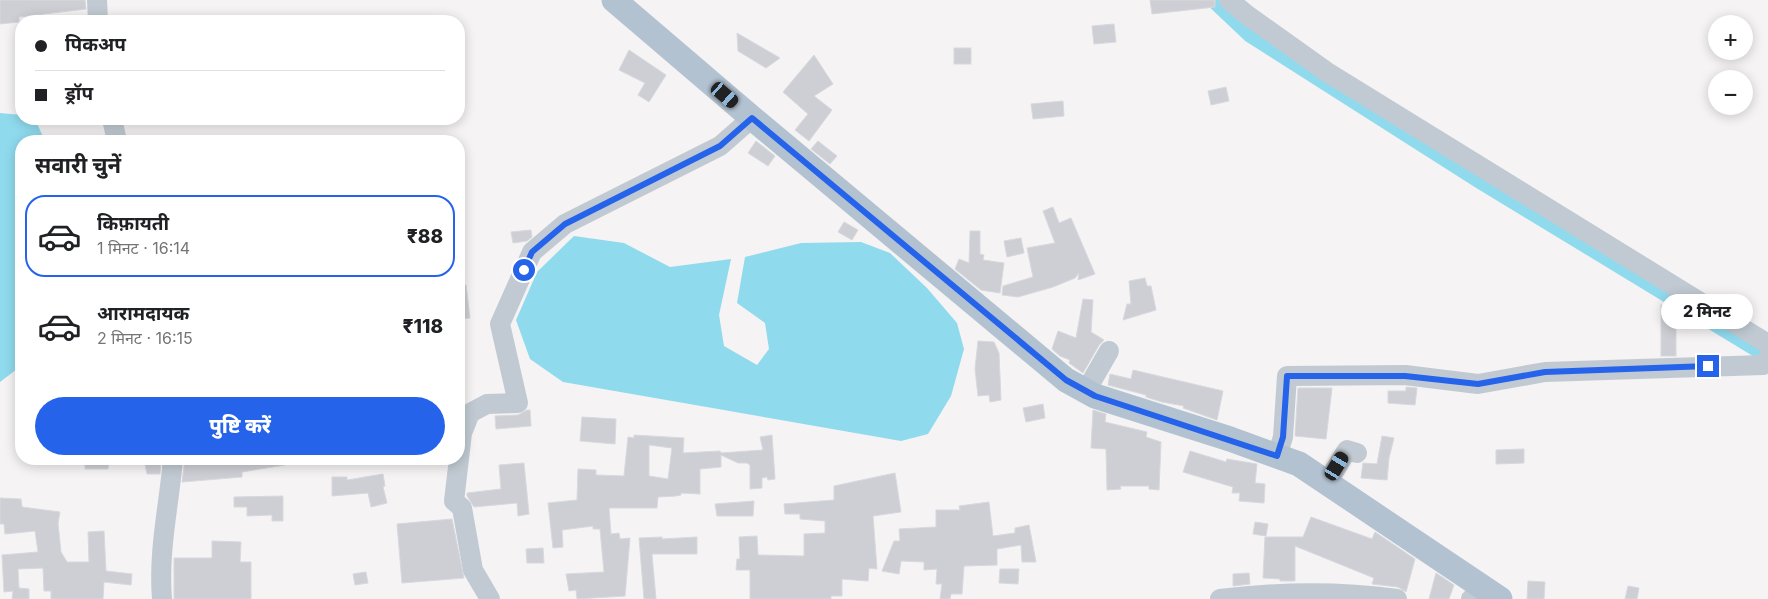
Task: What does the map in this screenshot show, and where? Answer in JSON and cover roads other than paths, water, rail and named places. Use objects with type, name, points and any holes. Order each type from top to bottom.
[{"type":"main road","points":[[614,0],[752,118],[1066,380],[1095,396],[1299,464],[1485,596]]},
{"type":"street","points":[[97,0],[98,15]]},
{"type":"street","points":[[1230,0],[1247,15],[1328,72],[1768,344]]},
{"type":"street","points":[[465,426],[470,413],[487,404],[518,403],[500,324],[532,252],[565,224],[720,146],[752,118]]},
{"type":"street","points":[[1086,391],[1109,351]]},
{"type":"street","points":[[1277,456],[1283,437],[1287,376],[1405,376],[1478,384],[1545,372],[1763,365],[1768,359]]},
{"type":"street","points":[[1327,483],[1347,450],[1357,453]]},
{"type":"street","points":[[162,599],[160,576],[162,534],[167,518],[172,465]]},
{"type":"street","points":[[458,465],[454,501],[462,508],[473,570],[490,599]]},
{"type":"street","points":[[1220,599],[1245,596],[1314,594],[1397,599]]},
{"type":"water","points":[[0,113],[15,114],[15,125],[38,125],[42,135],[15,135],[15,371],[0,382]]},
{"type":"water","points":[[574,236],[624,243],[670,267],[731,259],[719,315],[724,346],[757,365],[769,349],[765,323],[737,303],[745,257],[801,243],[861,242],[890,253],[927,288],[957,323],[964,349],[951,396],[928,434],[901,441],[563,382],[530,359],[516,320],[537,272]]},
{"type":"waterway","points":[[1212,0],[1249,35],[1480,182],[1768,357]]}]
